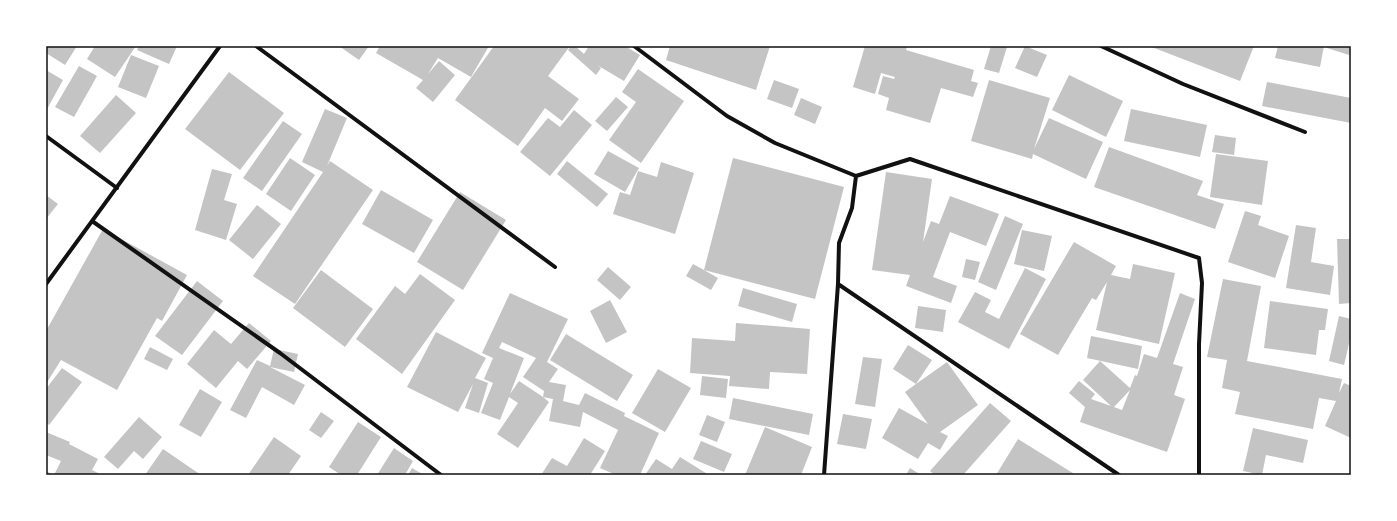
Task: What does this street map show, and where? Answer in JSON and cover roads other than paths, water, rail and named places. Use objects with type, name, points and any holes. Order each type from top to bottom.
[{"type":"street","points":[[46,284],[220,46]]},
{"type":"street","points":[[256,46],[555,267]]},
{"type":"street","points":[[634,46],[727,116],[775,143],[856,176],[910,159],[1199,258],[1202,283],[1199,344],[1199,475]]},
{"type":"street","points":[[1101,46],[1183,84],[1305,132]]},
{"type":"street","points":[[46,136],[117,188]]},
{"type":"street","points":[[824,475],[838,284],[839,243],[852,208],[856,176]]},
{"type":"street","points":[[92,221],[280,353],[441,475]]},
{"type":"street","points":[[838,284],[1119,475]]}]
